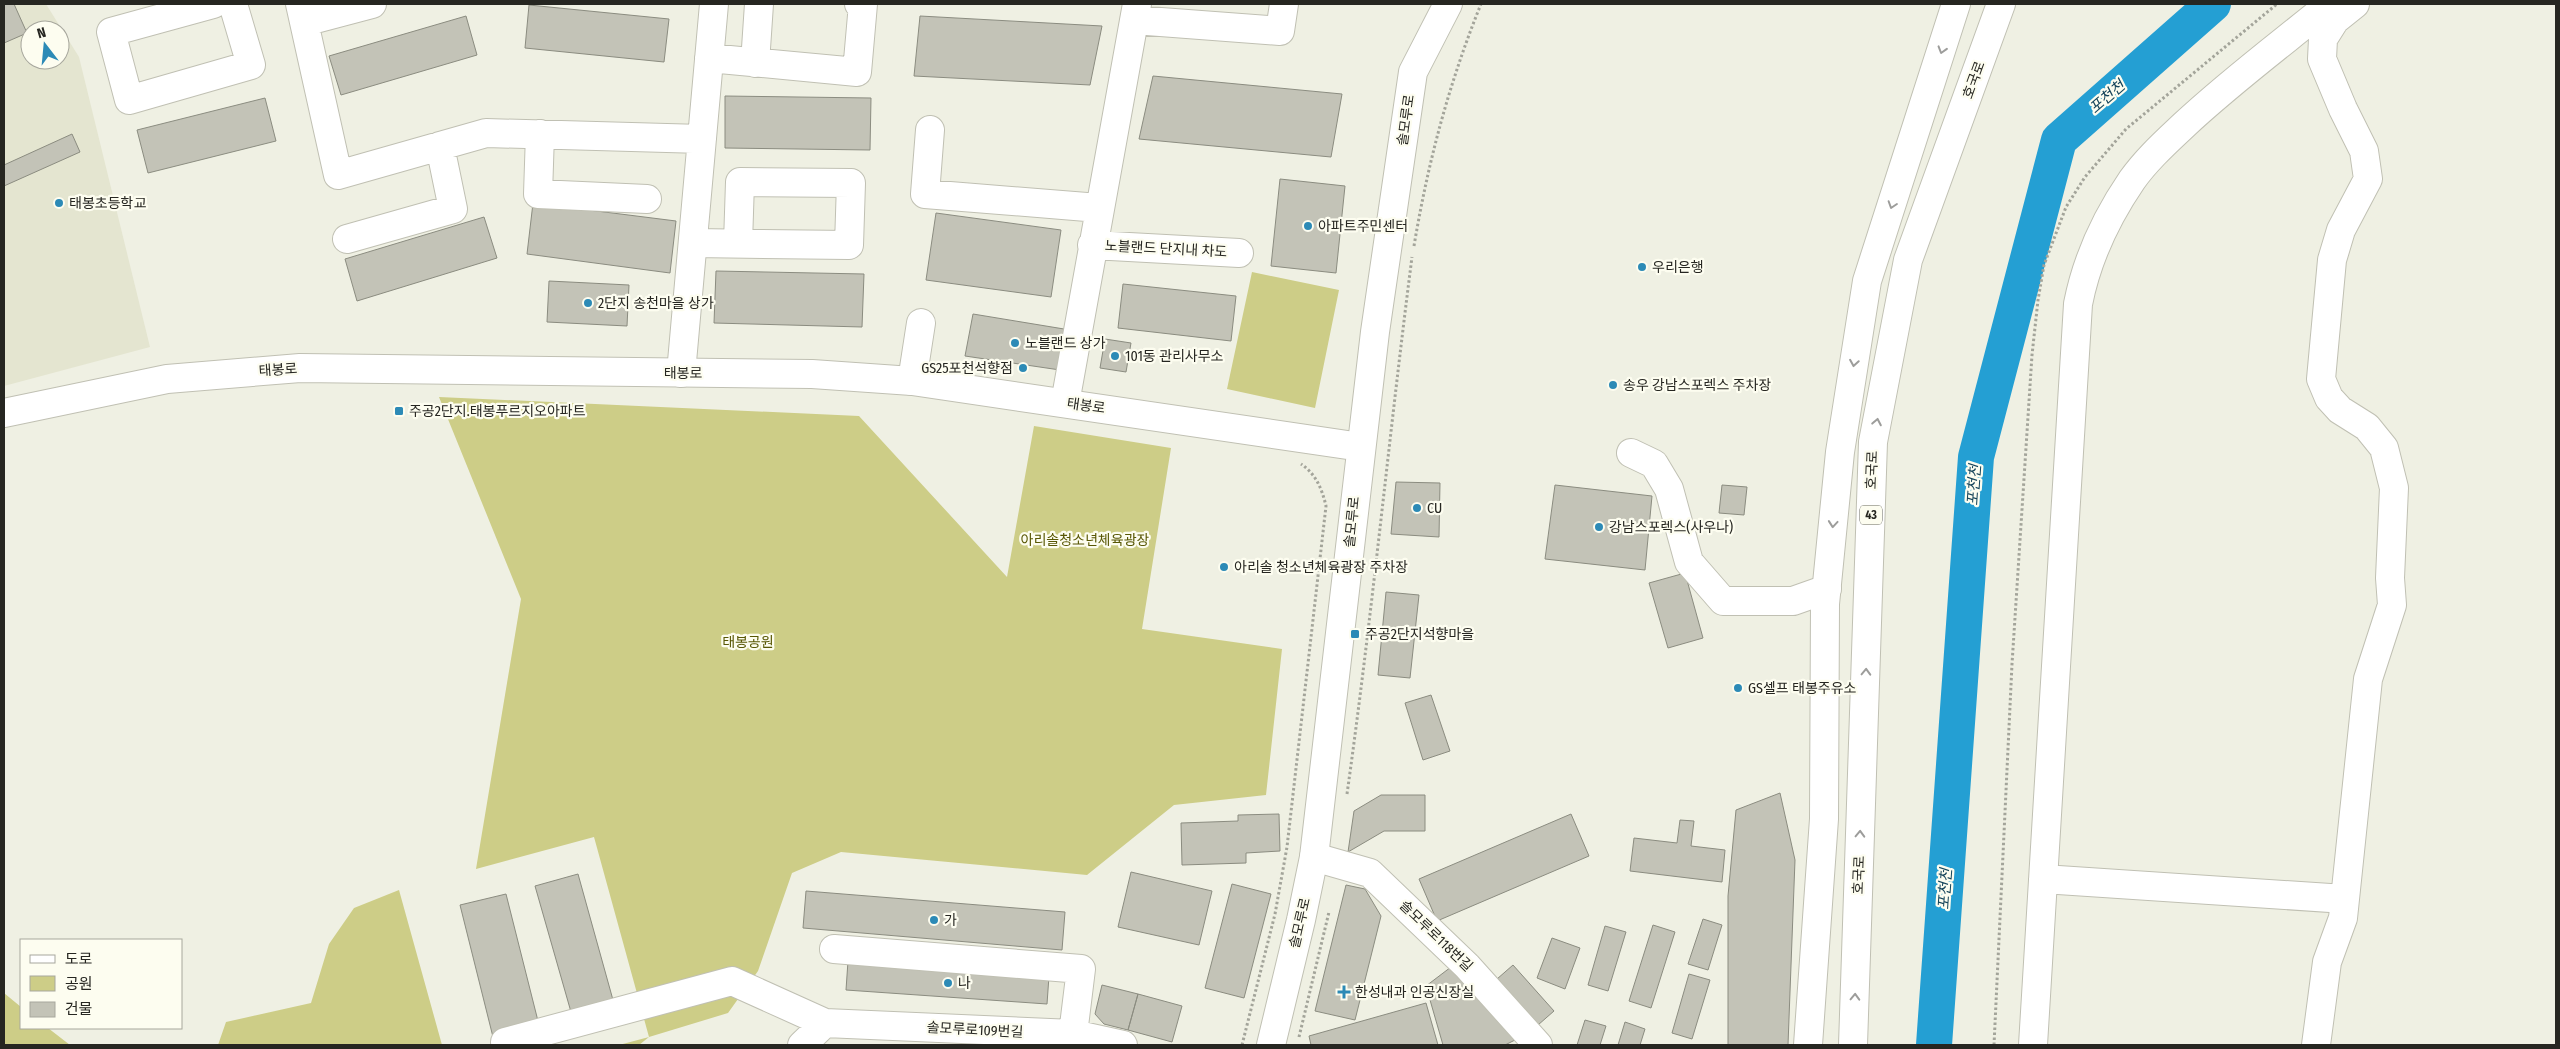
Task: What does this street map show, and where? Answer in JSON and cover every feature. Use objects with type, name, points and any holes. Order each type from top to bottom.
[{"type":"main road","points":[[213,4],[111,32],[129,100],[251,66],[233,4]]},
{"type":"main road","points":[[372,4],[302,13],[338,175],[486,133],[702,139]]},
{"type":"main road","points":[[681,373],[714,4]]},
{"type":"main road","points":[[755,62],[759,4]]},
{"type":"main road","points":[[709,58],[857,72],[864,4],[859,4]]},
{"type":"main road","points":[[1065,403],[1092,245],[1136,12],[1280,31],[1284,4]]},
{"type":"main road","name":"솔모루로","points":[[1271,1045],[1314,857],[1361,447],[1413,72],[1448,4]]},
{"type":"main road","points":[[1808,1045],[1824,819],[1827,589],[1840,452],[1867,281],[1956,4]]},
{"type":"main road","name":"호국로","points":[[1853,1045],[1873,442],[1908,260],[2000,4]]},
{"type":"main road","points":[[2033,1045],[2078,304],[2083,280],[2093,250],[2111,214],[2133,179],[2153,154],[2202,108],[2330,4]]},
{"type":"main road","points":[[2316,1045],[2327,962],[2343,918],[2368,679],[2392,605],[2390,569],[2394,488],[2384,448],[2367,427],[2340,410],[2329,398],[2322,379],[2332,260],[2341,230],[2368,179],[2364,150],[2343,109],[2322,59],[2323,39],[2335,20],[2355,4]]},
{"type":"main road","points":[[930,130],[925,194],[1099,208]]},
{"type":"main road","points":[[540,134],[538,194],[647,199]]},
{"type":"main road","points":[[347,239],[453,209],[440,146]]},
{"type":"main road","points":[[694,243],[738,244]]},
{"type":"main road","name":"노블랜드 단지내 차도","points":[[1092,245],[1240,253]]},
{"type":"main road","points":[[912,381],[921,323]]},
{"type":"main road","name":"태봉로","points":[[4,413],[167,379],[300,368],[812,374],[912,381],[1361,447]]},
{"type":"main road","points":[[1631,453],[1654,464],[1659,472],[1669,489],[1688,562],[1723,601],[1793,601],[1827,589]]},
{"type":"main road","name":"솔모루로118번길","points":[[1314,857],[1370,873],[1467,966],[1538,1045]]},
{"type":"main road","points":[[2043,878],[2345,899]]},
{"type":"main road","points":[[834,948],[1081,968],[1071,1040]]},
{"type":"main road","points":[[505,1042],[732,981],[825,1023],[802,1045]]},
{"type":"main road","name":"솔모루로109번길","points":[[825,1023],[1123,1045]]},
{"type":"path","points":[[1347,796],[1368,644],[1384,488],[1413,249],[1426,173],[1452,83],[1480,4]]},
{"type":"path","points":[[1242,1045],[1275,914],[1288,847],[1326,506],[1317,479],[1303,465],[1297,462]]},
{"type":"shaded area","name":"태봉초등학교","points":[[4,4],[46,4],[56,20],[20,20],[20,70],[70,70],[70,43],[79,57],[150,347],[4,386]]},
{"type":"green space","points":[[1252,272],[1339,290],[1315,408],[1227,389]]},
{"type":"green space","name":"태봉공원","points":[[439,397],[859,416],[1007,577],[1034,426],[1171,448],[1142,629],[1282,649],[1266,795],[1174,805],[1087,875],[841,852],[792,873],[758,971],[728,1013],[649,1037],[594,837],[476,869],[521,599]]},
{"type":"green space","points":[[399,890],[442,1045],[218,1045],[226,1022],[311,1003],[329,944],[354,908]]},
{"type":"green space","points":[[4,993],[20,1006],[20,1029],[49,1029],[70,1045],[4,1045]]},
{"type":"green space","points":[[649,1037],[639,1045],[619,1045]]},
{"type":"building","points":[[4,4],[14,4],[21,20],[20,36],[4,43]]},
{"type":"building","points":[[529,5],[669,19],[664,62],[525,48]]},
{"type":"building","points":[[466,16],[477,55],[341,95],[329,56]]},
{"type":"building","points":[[920,16],[1102,26],[1090,85],[914,76]]},
{"type":"building","points":[[1153,76],[1342,94],[1331,157],[1139,139]]},
{"type":"building","points":[[725,96],[871,98],[870,150],[725,148]]},
{"type":"building","points":[[265,98],[276,141],[148,173],[137,130]]},
{"type":"building","points":[[72,134],[80,152],[4,186],[4,165]]},
{"type":"building","name":"아파트주민센터","points":[[1280,179],[1345,186],[1336,273],[1271,266]]},
{"type":"building","points":[[533,203],[676,221],[670,273],[527,254]]},
{"type":"building","points":[[936,213],[1061,230],[1051,297],[926,280]]},
{"type":"building","points":[[484,217],[497,258],[357,301],[345,259]]},
{"type":"building","points":[[716,271],[864,274],[862,327],[714,323]]},
{"type":"building","name":"2단지 송천마을 상가","points":[[549,281],[629,285],[627,326],[547,322]]},
{"type":"building","points":[[1123,284],[1236,296],[1231,341],[1118,328]]},
{"type":"building","name":"노블랜드 상가","points":[[973,314],[1064,329],[1060,370],[965,356]]},
{"type":"building","name":"101동 관리사무소","points":[[1105,339],[1131,343],[1126,372],[1100,368]]},
{"type":"building","name":"CU","points":[[1396,482],[1440,483],[1439,537],[1391,534]]},
{"type":"building","name":"강남스포렉스(사우나)","points":[[1555,485],[1652,496],[1645,570],[1545,559]]},
{"type":"building","points":[[1722,485],[1747,487],[1744,515],[1719,513]]},
{"type":"building","points":[[1685,573],[1703,638],[1668,648],[1649,583]]},
{"type":"building","points":[[1386,592],[1419,595],[1410,678],[1378,675]]},
{"type":"building","points":[[1431,695],[1450,751],[1423,760],[1405,703]]},
{"type":"building","points":[[1780,793],[1795,860],[1788,1045],[1728,1045],[1728,896],[1736,810]]},
{"type":"building","points":[[1381,795],[1425,795],[1425,831],[1384,831],[1348,852],[1354,811]]},
{"type":"building","points":[[1279,814],[1280,851],[1246,853],[1246,863],[1182,865],[1181,823],[1238,821],[1238,815]]},
{"type":"building","points":[[1571,814],[1589,856],[1437,921],[1419,879]]},
{"type":"building","points":[[1680,820],[1694,821],[1691,846],[1725,850],[1722,882],[1630,871],[1634,838],[1677,843]]},
{"type":"building","points":[[1131,872],[1212,891],[1199,945],[1118,927]]},
{"type":"building","points":[[578,874],[613,1000],[571,1012],[535,886]]},
{"type":"building","points":[[1232,884],[1271,894],[1244,998],[1205,988]]},
{"type":"building","points":[[1346,885],[1365,889],[1381,916],[1355,1020],[1315,1011]]},
{"type":"building","name":"가","points":[[806,891],[1065,912],[1062,950],[803,928]]},
{"type":"building","points":[[506,894],[539,1025],[493,1037],[460,905]]},
{"type":"building","points":[[1703,919],[1722,925],[1708,970],[1688,964]]},
{"type":"building","points":[[1653,925],[1675,932],[1651,1008],[1629,1001]]},
{"type":"building","points":[[1605,926],[1626,932],[1608,991],[1588,985]]},
{"type":"building","points":[[1552,938],[1580,948],[1565,989],[1537,978]]},
{"type":"building","name":"나","points":[[848,961],[1049,976],[1047,1004],[846,990]]},
{"type":"building","points":[[1513,965],[1554,1011],[1538,1025],[1497,979]]},
{"type":"building","points":[[1451,967],[1515,1040],[1505,1045],[1443,1045],[1426,986]]},
{"type":"building","points":[[1689,974],[1710,980],[1692,1039],[1672,1033]]},
{"type":"building","points":[[1102,985],[1138,994],[1128,1030],[1104,1024],[1095,1014]]},
{"type":"building","points":[[1138,994],[1182,1006],[1172,1042],[1128,1030]]},
{"type":"building","points":[[1426,1003],[1438,1045],[1311,1045],[1309,1036]]},
{"type":"building","points":[[1585,1020],[1606,1026],[1600,1045],[1577,1045]]},
{"type":"building","points":[[1625,1022],[1645,1029],[1640,1045],[1618,1045]]},
{"type":"waterway","name":"포천천","points":[[1934,1045],[1976,457],[2059,140],[2213,4]]},
{"type":"place","name":"태봉초등학교","points":[[59,203]]},
{"type":"place","name":"아파트주민센터","points":[[1308,226]]},
{"type":"place","name":"우리은행","points":[[1642,267]]},
{"type":"place","name":"2단지 송천마을 상가","points":[[588,303]]},
{"type":"place","name":"노블랜드 상가","points":[[1015,343]]},
{"type":"place","name":"101동 관리사무소","points":[[1115,356]]},
{"type":"place","name":"GS25포천석향점","points":[[1023,368]]},
{"type":"place","name":"송우 강남스포렉스 주차장","points":[[1613,385]]},
{"type":"place","name":"주공2단지.태봉푸르지오아파트","points":[[399,411]]},
{"type":"place","name":"CU","points":[[1417,508]]},
{"type":"place","name":"강남스포렉스(사우나)","points":[[1599,527]]},
{"type":"place","name":"아리솔 청소년체육광장 주차장","points":[[1224,567]]},
{"type":"place","name":"주공2단지석향마을","points":[[1355,634]]},
{"type":"place","name":"GS셀프 태봉주유소","points":[[1738,688]]},
{"type":"place","name":"가","points":[[934,920]]},
{"type":"place","name":"나","points":[[948,983]]},
{"type":"place","name":"한성내과 인공신장실","points":[[1344,992]]},
{"type":"park label","name":"아리솔청소년체육광장","points":[[1085,540]]}]
